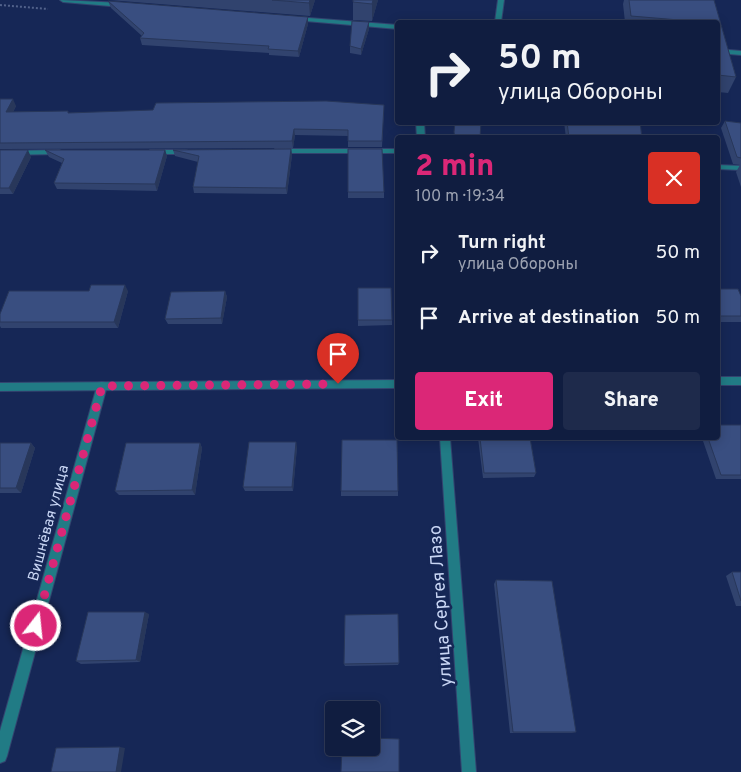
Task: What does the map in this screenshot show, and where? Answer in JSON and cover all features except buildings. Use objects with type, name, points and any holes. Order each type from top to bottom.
[{"type":"street","points":[[63,0],[132,6]]},
{"type":"street","points":[[498,20],[501,0]]},
{"type":"street","points":[[289,18],[395,27]]},
{"type":"street","points":[[720,51],[741,53]]},
{"type":"street","points":[[268,152],[395,151]]},
{"type":"street","points":[[0,153],[70,152]]},
{"type":"street","points":[[139,152],[199,152]]},
{"type":"street","points":[[720,167],[741,168]]},
{"type":"street","points":[[720,381],[741,381]]},
{"type":"street","points":[[0,387],[395,384]]},
{"type":"street","name":"Вишнёвая улица","points":[[0,756],[102,386]]},
{"type":"street","name":"улица Сергея Лазо","points":[[445,440],[469,772]]},
{"type":"path","points":[[0,5],[50,9]]},
{"type":"route","points":[[36,626],[102,386],[338,384]]}]
